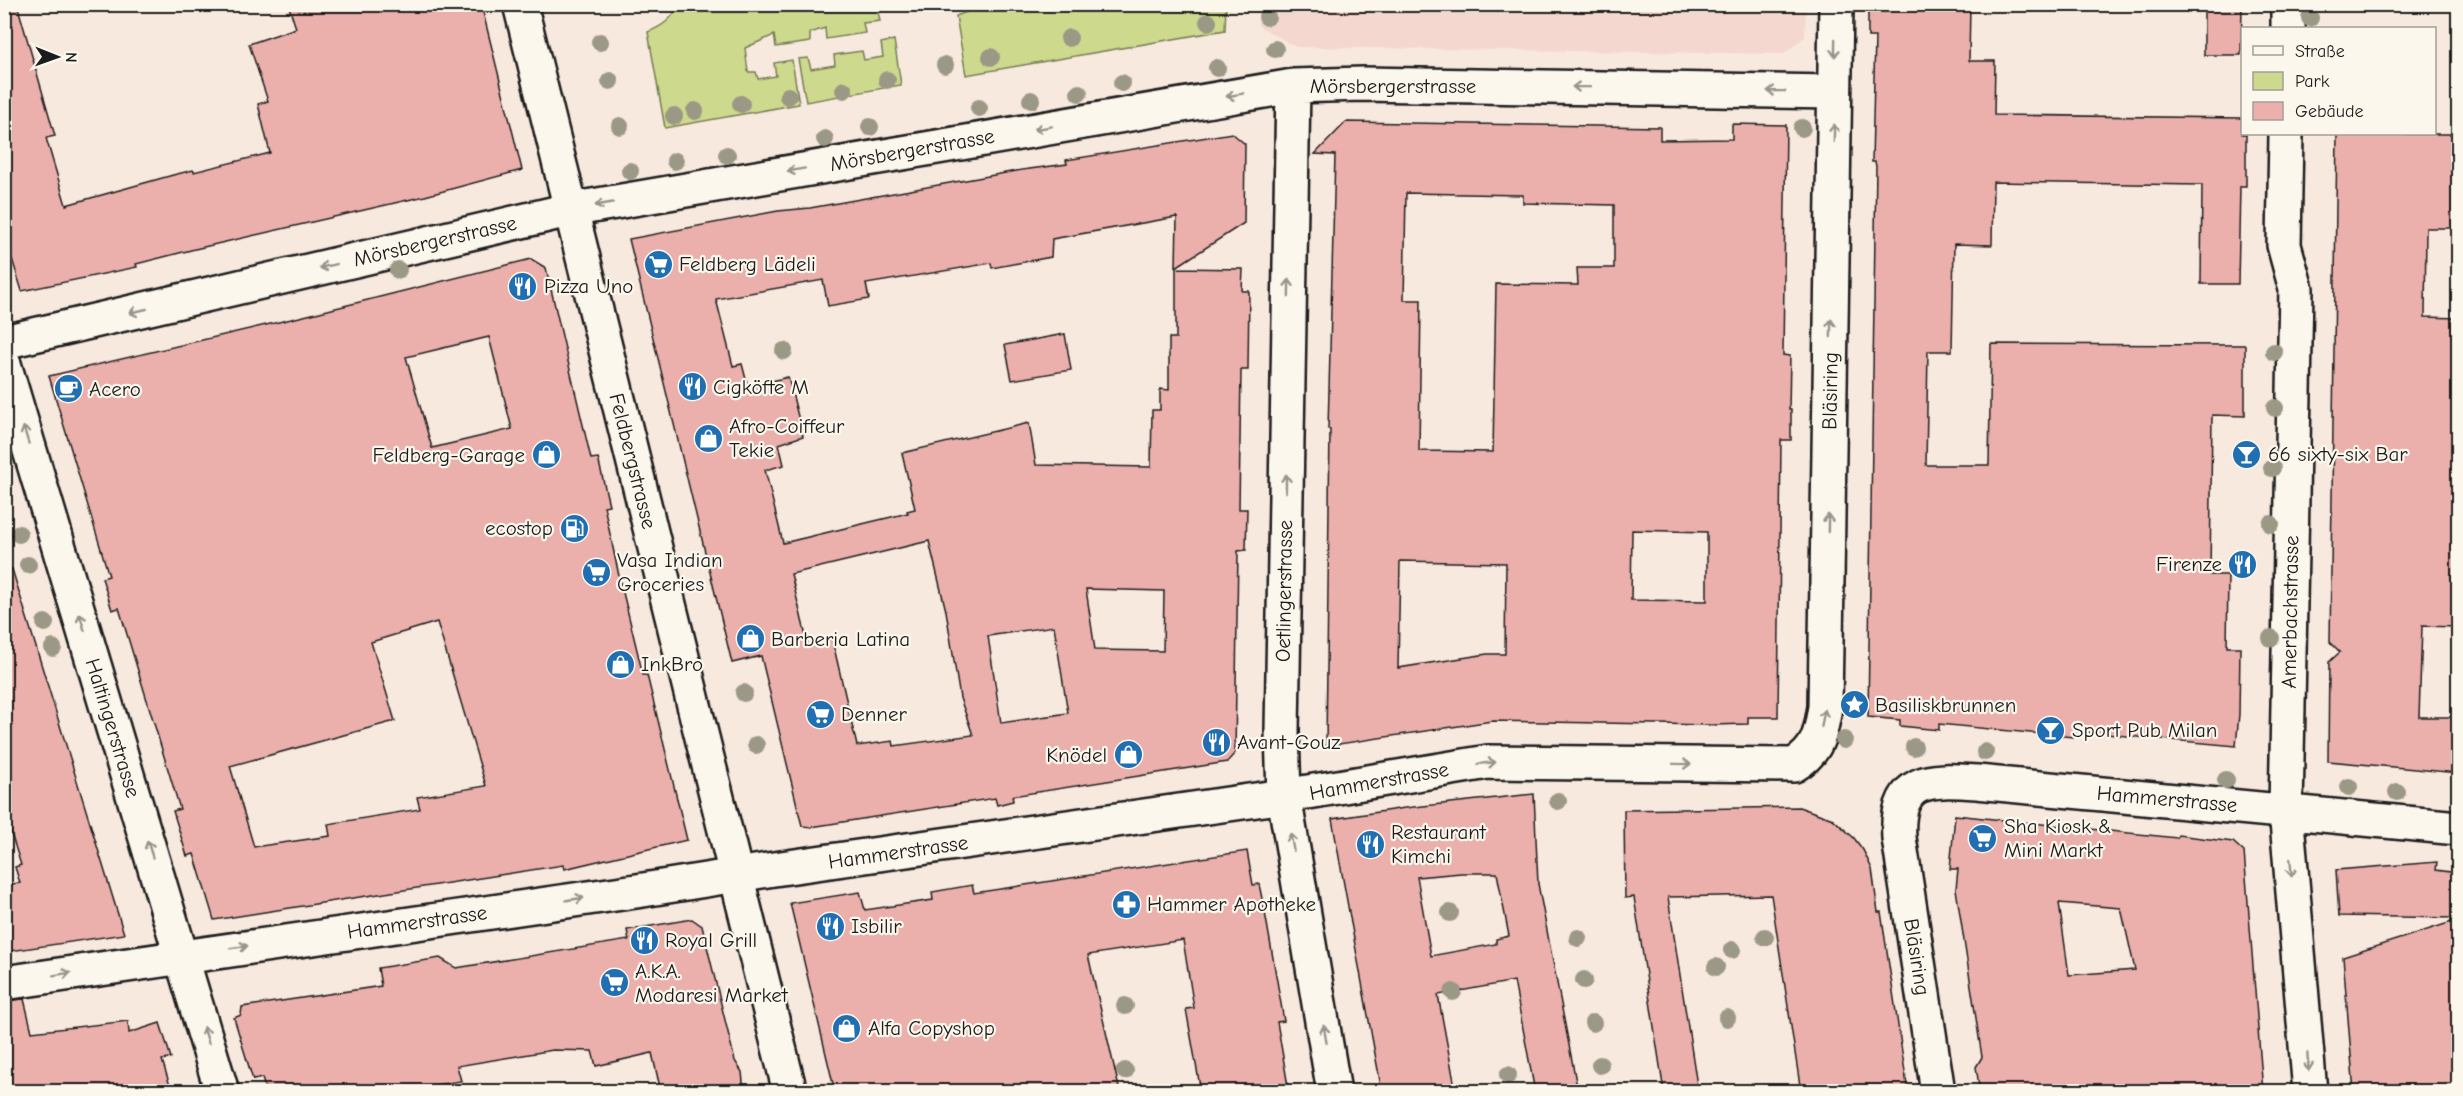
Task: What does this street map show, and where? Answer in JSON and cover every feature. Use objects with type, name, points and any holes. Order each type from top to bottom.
[{"type":"street","name":"Feldbergstrasse","points":[[520,4],[569,210],[790,1092]]},
{"type":"street","name":"Bläsiring","points":[[1794,765],[1806,758],[1815,745],[1825,707],[1836,4]]},
{"type":"street","points":[[2288,4],[2288,27]]},
{"type":"street","name":"Mörsbergerstrasse","points":[[4,342],[569,210],[1293,86],[1363,84],[1834,92]]},
{"type":"street","name":"Oetlingerstrasse","points":[[1293,86],[1282,730],[1284,796],[1334,1092]]},
{"type":"street","name":"Amerbachstrasse","points":[[2286,135],[2284,245],[2296,289],[2286,810],[2310,1092]]},
{"type":"street","name":"Haltingerstrasse","points":[[4,364],[222,1092]]},
{"type":"street","name":"Hammerstrasse","points":[[4,983],[1284,796],[1488,762],[1794,765]]},
{"type":"street","name":"Hammerstrasse","points":[[1898,822],[1904,803],[1912,789],[1929,781],[1977,782],[2458,828]]},
{"type":"street","name":"Bläsiring","points":[[1898,822],[1938,1092]]},
{"type":"shaded area","points":[[1258,4],[1806,5],[1805,37],[1784,54],[1296,47],[1258,26]]},
{"type":"green space","points":[[794,4],[807,9],[852,5],[859,5],[861,9],[877,7],[880,21],[863,23],[865,33],[826,39],[825,28],[810,33],[810,42],[776,47],[774,35],[745,48],[748,72],[756,72],[758,79],[776,76],[774,63],[792,60],[799,104],[665,128],[648,32],[666,22],[679,5]]},
{"type":"green space","points":[[988,4],[1226,5],[1225,30],[966,75],[956,16]]},
{"type":"green space","points":[[894,40],[901,85],[806,102],[798,59],[808,58],[811,69],[835,65],[834,55],[862,51],[864,60],[883,57],[881,43]]},
{"type":"building","points":[[4,4],[17,4],[55,136],[46,138],[66,205],[173,175],[270,153],[258,104],[268,101],[249,44],[296,28],[288,4],[481,4],[522,170],[425,196],[195,249],[136,264],[137,267],[22,291],[4,233]]},
{"type":"building","points":[[1868,4],[1970,4],[1969,61],[1995,61],[1994,115],[2241,118],[2241,135],[2246,135],[2246,186],[2240,186],[2238,284],[2201,284],[2202,185],[1993,182],[1992,245],[1954,244],[1952,351],[1928,351],[1926,465],[1989,465],[1991,344],[2245,345],[2245,416],[2212,415],[2210,575],[2228,575],[2227,647],[2240,647],[2236,746],[2073,731],[2073,737],[1939,724],[1939,730],[1900,726],[1900,720],[1868,717],[1876,166],[1875,162],[1872,162],[1875,37],[1868,37]]},
{"type":"building","points":[[2204,4],[2242,4],[2241,55],[2204,55]]},
{"type":"building","points":[[1346,122],[1660,127],[1660,140],[1732,139],[1732,124],[1786,125],[1783,355],[1790,356],[1791,440],[1781,440],[1778,717],[1748,717],[1748,724],[1712,725],[1492,721],[1326,746],[1330,429],[1328,429],[1335,155],[1315,154]],"holes":[[[1406,193],[1523,195],[1523,203],[1614,205],[1614,268],[1577,268],[1578,285],[1496,284],[1493,452],[1419,451],[1421,300],[1404,300]],[[1632,530],[1707,532],[1707,601],[1631,600]],[[1400,561],[1506,563],[1505,654],[1487,654],[1398,668]]]},
{"type":"building","points":[[1232,133],[1245,144],[1244,223],[1176,267],[1177,217],[1052,239],[1051,257],[992,268],[991,263],[866,284],[869,299],[828,306],[823,280],[716,299],[733,366],[742,364],[748,387],[788,377],[803,436],[779,444],[784,465],[765,470],[783,543],[908,513],[907,511],[915,509],[902,453],[1029,423],[1036,465],[1151,467],[1152,410],[1160,410],[1160,389],[1169,390],[1169,338],[1176,338],[1176,268],[1243,269],[1242,291],[1249,291],[1248,370],[1241,370],[1239,509],[1247,509],[1246,550],[1238,551],[1235,753],[1227,762],[1012,796],[1013,801],[997,805],[995,798],[811,827],[802,826],[761,656],[732,663],[629,239],[778,211],[810,208],[1067,164],[1066,160]],"holes":[[[929,541],[946,611],[960,698],[973,735],[894,746],[893,741],[857,746],[832,639],[808,645],[791,574]],[[1086,589],[1164,591],[1163,651],[1095,650]],[[1054,626],[1068,713],[1001,723],[988,636]]]},
{"type":"building","points":[[2458,134],[2458,228],[2426,228],[2425,317],[2458,318],[2458,627],[2422,626],[2419,717],[2458,717],[2458,773],[2328,761],[2329,662],[2340,652],[2330,642],[2337,135]]},
{"type":"building","points":[[531,259],[546,268],[591,459],[598,458],[609,505],[604,506],[619,576],[643,675],[647,675],[687,840],[564,869],[563,865],[214,920],[194,854],[187,856],[173,811],[180,809],[119,608],[112,610],[102,578],[109,576],[49,376],[304,316]],"holes":[[[489,337],[512,429],[432,448],[406,357]],[[437,622],[486,786],[417,797],[420,809],[328,824],[330,836],[254,847],[230,766],[395,721],[371,642]]]},
{"type":"building","points":[[1065,334],[1071,370],[1012,380],[1005,345]]},
{"type":"building","points":[[12,569],[124,934],[4,952],[4,885],[20,883],[15,867],[21,865],[4,811],[4,570]]},
{"type":"building","points":[[1534,794],[1538,884],[1578,1092],[1535,1092],[1514,981],[1438,995],[1456,1092],[1382,1092],[1332,819],[1405,808]],"holes":[[[1497,873],[1509,936],[1496,939],[1496,944],[1431,956],[1417,877]]]},
{"type":"building","points":[[1799,807],[1833,819],[1854,838],[1872,869],[1878,912],[1881,912],[1908,1092],[1801,1092],[1771,895],[1668,897],[1698,1092],[1664,1092],[1634,897],[1625,898],[1624,810]]},
{"type":"building","points":[[1955,815],[2233,842],[2244,852],[2263,1092],[1980,1092],[1976,1067],[1982,1057],[1956,889],[1958,869],[1950,869]],"holes":[[[2059,903],[2121,908],[2135,970],[2069,975]]]},
{"type":"building","points":[[1247,851],[1253,885],[1259,884],[1284,1021],[1277,1022],[1289,1092],[1201,1092],[1186,1009],[1194,1008],[1183,940],[1088,955],[1120,1092],[835,1092],[790,903],[860,892],[865,910],[933,900],[932,892],[972,885],[974,893]]},
{"type":"building","points":[[2437,862],[2436,870],[2458,873],[2458,918],[2339,916],[2336,870]]},
{"type":"building","points":[[692,919],[702,926],[735,1061],[742,1072],[744,1092],[661,1092],[652,1053],[596,1066],[592,1051],[553,1050],[457,1066],[461,1081],[390,1092],[266,1092],[262,1078],[253,1080],[234,1018],[241,1015],[242,1007],[381,986],[378,968],[440,958],[456,968],[629,940],[627,930]]},
{"type":"building","points":[[2458,920],[2458,1092],[2354,1092],[2343,957]]},
{"type":"building","points":[[24,999],[32,1032],[128,1021],[129,1033],[160,1023],[171,1058],[162,1060],[172,1092],[4,1092],[4,1001]]},
{"type":"place","name":"Feldberg Lädeli","points":[[658,264]]},
{"type":"place","name":"Pizza Uno","points":[[523,286]]},
{"type":"place","name":"Cigköfte M","points":[[692,387]]},
{"type":"place","name":"Acero","points":[[68,389]]},
{"type":"place","name":"Afro-Coiffeur Tekie","points":[[708,438]]},
{"type":"place","name":"66 sixty-six Bar","points":[[2247,454]]},
{"type":"place","name":"Feldberg-Garage","points":[[546,455]]},
{"type":"place","name":"ecostop","points":[[574,528]]},
{"type":"place","name":"Firenze","points":[[2243,564]]},
{"type":"place","name":"Vasa Indian Groceries","points":[[596,572]]},
{"type":"place","name":"Barberia Latina","points":[[750,639]]},
{"type":"place","name":"InkBro","points":[[620,664]]},
{"type":"place","name":"Basiliskbrunnen","points":[[1854,705]]},
{"type":"place","name":"Denner","points":[[820,714]]},
{"type":"place","name":"Sport Pub Milan","points":[[2051,730]]},
{"type":"place","name":"Avant-Gouz","points":[[1216,742]]},
{"type":"place","name":"Knödel","points":[[1128,755]]},
{"type":"place","name":"Sha Kiosk & Mini Markt","points":[[1983,838]]},
{"type":"place","name":"Restaurant Kimchi","points":[[1370,844]]},
{"type":"place","name":"Hammer Apotheke","points":[[1126,904]]},
{"type":"place","name":"Isbilir","points":[[830,926]]},
{"type":"place","name":"Royal Grill","points":[[644,940]]},
{"type":"place","name":"A.K.A. Modaresi Market","points":[[614,983]]},
{"type":"place","name":"Alfa Copyshop","points":[[847,1028]]}]
